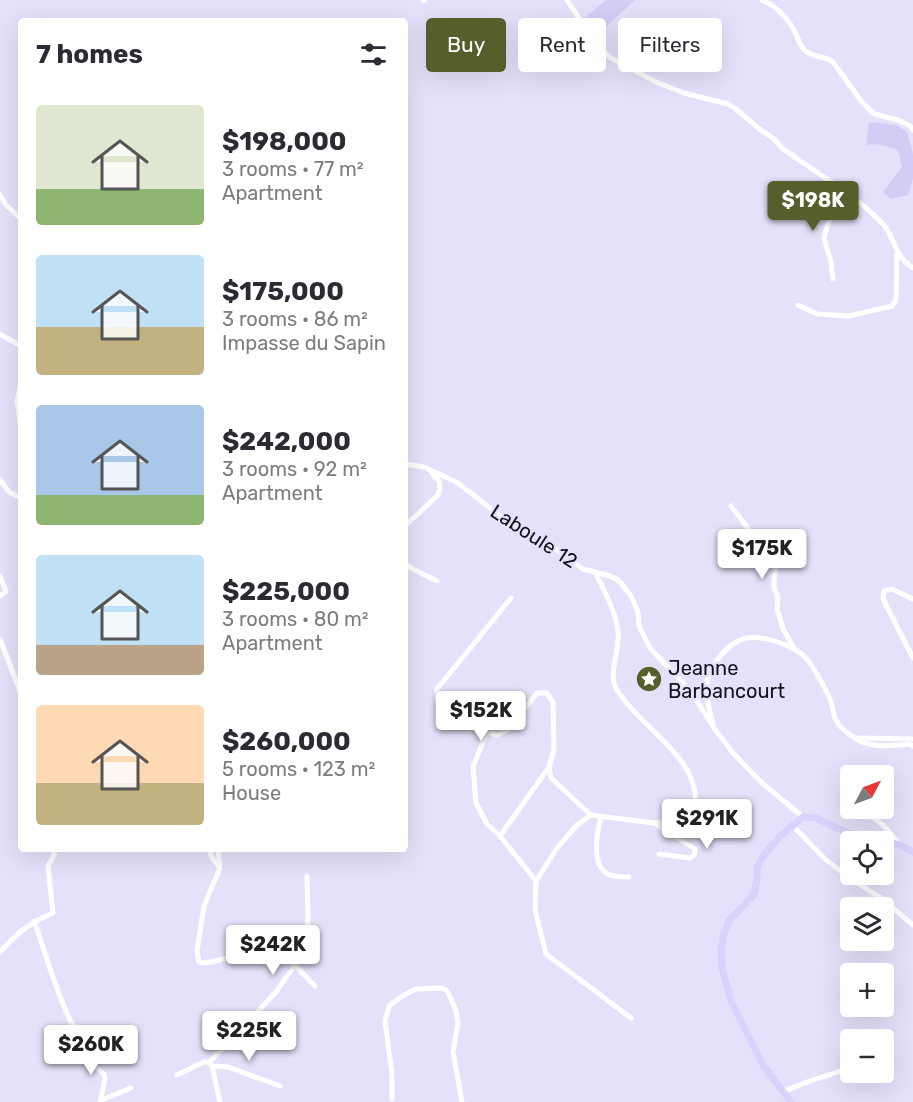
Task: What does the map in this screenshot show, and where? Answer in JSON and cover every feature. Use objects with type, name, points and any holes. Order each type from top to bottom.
[{"type":"main road","points":[[791,1102],[763,1065],[731,1001],[722,968],[721,949],[729,921],[754,894],[758,868],[769,848],[803,816],[816,818],[852,835],[883,840],[913,852]]},
{"type":"street","points":[[567,0],[599,48],[611,58],[666,86],[728,104],[736,109],[773,138],[782,148],[867,209],[883,224],[901,258],[913,268]]},
{"type":"street","points":[[762,0],[785,15],[802,47],[808,53],[833,62],[862,102],[874,114],[898,120],[913,130]]},
{"type":"street","points":[[833,279],[824,238],[828,223],[837,207],[840,189]]},
{"type":"street","points":[[0,195],[6,205],[18,216]]},
{"type":"street","points":[[798,305],[817,314],[849,316],[892,306],[896,300],[897,251]]},
{"type":"street","points":[[0,334],[18,344]]},
{"type":"street","name":"Laboule 12","points":[[408,464],[423,467],[458,483],[508,522],[555,548],[583,569],[618,580],[628,590],[638,612],[639,626],[645,639],[663,663],[692,693],[714,728],[734,753],[761,782],[803,816]]},
{"type":"street","points":[[408,523],[438,495],[439,481],[430,471]]},
{"type":"street","points":[[0,480],[9,492],[18,496]]},
{"type":"street","points":[[731,506],[768,551],[776,566],[774,588],[778,597],[777,608],[783,629],[795,649]]},
{"type":"street","points":[[408,566],[437,581]]},
{"type":"street","points":[[549,767],[551,777],[591,814],[601,817],[654,823],[678,821],[690,816],[695,808],[694,790],[688,773],[677,755],[644,723],[615,686],[612,675],[619,632],[611,606],[595,572]]},
{"type":"street","points":[[0,576],[6,591],[0,596]]},
{"type":"street","points":[[913,599],[892,589],[884,591],[883,599],[913,658]]},
{"type":"street","points":[[500,836],[549,767],[555,750],[553,702],[547,693],[537,693],[508,730],[497,735],[487,732],[437,701],[437,689],[511,598]]},
{"type":"street","points":[[714,728],[707,701],[706,682],[712,667],[723,652],[738,641],[749,638],[779,642],[795,649],[805,657],[831,702],[835,719],[854,738],[867,744],[882,746],[909,744],[913,746]]},
{"type":"street","points":[[0,639],[18,686]]},
{"type":"street","points":[[487,732],[473,767],[476,803],[487,824],[500,836],[536,882]]},
{"type":"street","points":[[854,738],[913,739]]},
{"type":"street","points":[[591,814],[577,825],[557,848],[536,882],[535,910],[546,954],[631,1018]]},
{"type":"street","points":[[601,817],[597,829],[598,860],[608,875],[629,878]]},
{"type":"street","points":[[875,819],[900,845]]},
{"type":"street","points":[[654,823],[695,849],[694,855],[690,858],[659,854]]},
{"type":"street","points":[[792,825],[826,860],[881,898],[913,925]]},
{"type":"street","points":[[0,952],[34,921],[53,913],[48,866],[54,852]]},
{"type":"street","points":[[210,852],[220,868]]},
{"type":"street","points":[[218,852],[220,868],[204,906],[197,951],[199,962],[212,962],[240,955],[267,954],[285,958],[315,986]]},
{"type":"street","points":[[211,1064],[274,993],[306,950],[308,946],[307,876]]},
{"type":"street","points":[[34,921],[54,981],[71,1022],[75,1027],[117,1030]]},
{"type":"street","points":[[392,1100],[392,1075],[385,1020],[390,1005],[416,989],[442,988],[449,994],[456,1011],[458,1023],[453,1052],[462,1102]]},
{"type":"street","points":[[78,1051],[105,1074],[101,1101]]},
{"type":"street","points":[[177,1075],[204,1062],[228,1067],[280,1086]]},
{"type":"street","points":[[211,1064],[220,1102]]},
{"type":"street","points":[[783,1092],[806,1081],[840,1071]]},
{"type":"street","points":[[101,1101],[131,1088]]},
{"type":"shaded area","points":[[606,0],[635,0],[606,27],[606,18],[588,18],[587,16]]},
{"type":"shaded area","points":[[869,122],[896,125],[907,132],[913,154],[913,179],[908,195],[891,199],[883,192],[902,167],[898,151],[882,145],[866,145]]},
{"type":"place","name":"Jeanne Barbancourt","points":[[649,679]]}]
